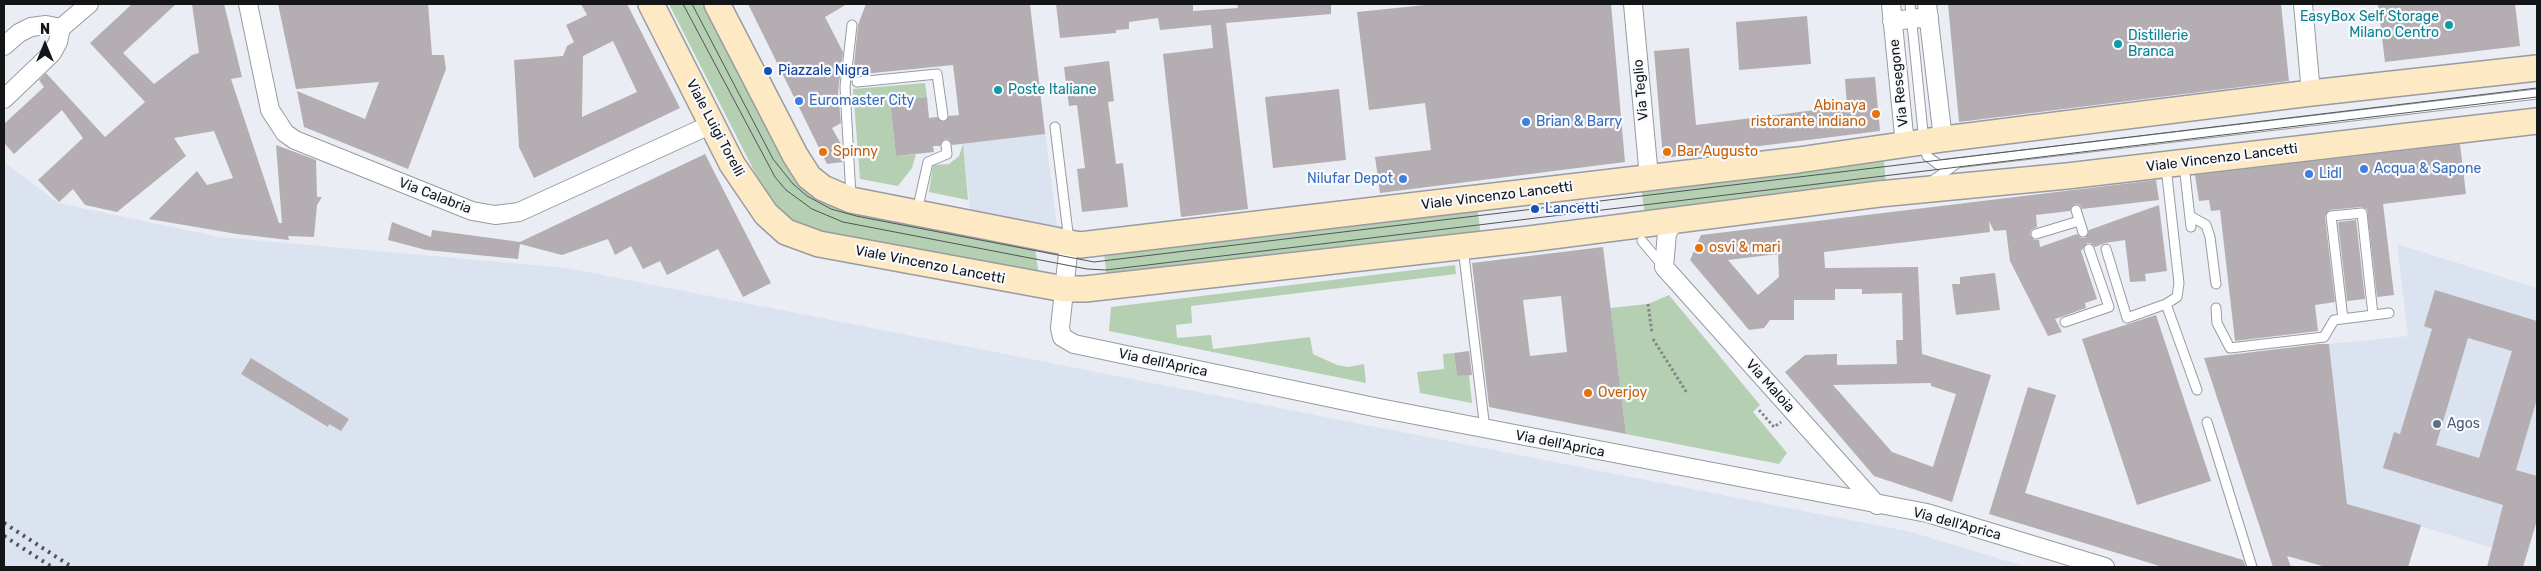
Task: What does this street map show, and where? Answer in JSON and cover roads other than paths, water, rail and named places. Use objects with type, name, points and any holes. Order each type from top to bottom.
[{"type":"main road","name":"Viale Luigi Torelli","points":[[651,4],[732,164],[758,204],[774,223],[797,238]]},
{"type":"main road","points":[[717,4],[795,155],[807,174],[823,188],[851,200]]},
{"type":"main road","name":"Viale Vincenzo Lancetti","points":[[851,200],[1069,244],[1090,245],[1798,160],[2310,93],[2537,68]]},
{"type":"main road","name":"Viale Vincenzo Lancetti","points":[[797,238],[819,244],[1064,289],[1085,289],[1675,221],[1906,191],[2068,182],[2174,163],[2537,121]]},
{"type":"street","points":[[4,98],[52,53],[58,42],[61,28],[89,4]]},
{"type":"street","name":"Via Calabria","points":[[248,4],[270,110],[285,133],[304,144],[472,211],[495,215],[519,212],[712,124]]},
{"type":"street","name":"Via Teglio","points":[[1633,4],[1649,177]]},
{"type":"street","points":[[2303,4],[2310,93]]},
{"type":"street","name":"Via Resegone","points":[[1928,10],[1924,142],[1892,12],[1928,10]]},
{"type":"street","points":[[4,46],[19,33],[31,27],[46,25],[61,28]]},
{"type":"street","points":[[1664,267],[1667,233],[1675,221]]},
{"type":"street","points":[[1064,289],[1069,244]]},
{"type":"street","name":"Via Maloia","points":[[1664,267],[1877,505]]},
{"type":"street","name":"Via dell'Aprica","points":[[1064,289],[1060,328],[1062,337],[1074,344],[1485,429],[1927,513],[2105,567]]},
{"type":"lane","name":"Via Resegone","points":[[1910,12],[1924,142]]},
{"type":"lane","points":[[851,200],[845,88],[852,24]]},
{"type":"lane","points":[[857,82],[938,74],[943,116]]},
{"type":"lane","name":"Viale Vincenzo Lancetti","points":[[1924,142],[1927,156],[1932,161],[1939,165],[1956,164],[2537,94]]},
{"type":"lane","points":[[1055,127],[1069,244]]},
{"type":"lane","points":[[917,214],[928,162],[947,154],[946,145]]},
{"type":"lane","points":[[2174,163],[2190,216],[2191,227]]},
{"type":"lane","points":[[2106,249],[2127,318],[2166,304],[2177,297],[2179,283],[2174,163]]},
{"type":"lane","name":"Viale Vincenzo Lancetti","points":[[1906,191],[1936,179],[1956,164]]},
{"type":"lane","points":[[2076,210],[2083,232]]},
{"type":"lane","points":[[2343,319],[2332,216],[2362,213],[2374,315]]},
{"type":"lane","points":[[2190,216],[2206,225],[2210,237],[2216,284]]},
{"type":"lane","points":[[2036,234],[2079,221]]},
{"type":"lane","name":"Via Maloia","points":[[1642,241],[1664,267]]},
{"type":"lane","points":[[1463,246],[1485,429]]},
{"type":"lane","points":[[2064,322],[2109,307],[2089,249]]},
{"type":"lane","points":[[2166,304],[2197,390]]},
{"type":"lane","points":[[2216,308],[2217,323],[2230,348],[2324,337],[2334,320],[2389,313]]},
{"type":"lane","points":[[2207,422],[2252,567]]},
{"type":"tram line","points":[[683,4],[775,177],[786,190],[812,209],[843,222],[1087,269],[1106,270],[2537,97]]},
{"type":"tram line","points":[[692,4],[773,159],[793,184],[807,196],[831,209],[856,216],[1094,262],[2537,88]]},
{"type":"railway","points":[[4,523],[72,567]]},
{"type":"railway","points":[[4,536],[52,567]]},
{"type":"place","name":"EasyBox Self Storage Milano Centro","points":[[2449,25]]},
{"type":"place","name":"Distillerie Branca","points":[[2118,44]]},
{"type":"place","name":"Piazzale Nigra","points":[[768,71]]},
{"type":"place","name":"Poste Italiane","points":[[998,90]]},
{"type":"place","name":"Euromaster City","points":[[799,101]]},
{"type":"place","name":"Abinaya ristorante indiano","points":[[1876,114]]},
{"type":"place","name":"Brian & Barry","points":[[1526,122]]},
{"type":"place","name":"Spinny","points":[[823,152]]},
{"type":"place","name":"Bar Augusto","points":[[1667,152]]},
{"type":"place","name":"Acqua & Sapone","points":[[2364,169]]},
{"type":"place","name":"Lidl","points":[[2309,174]]},
{"type":"place","name":"Nilufar Depot","points":[[1403,179]]},
{"type":"place","name":"Lancetti","points":[[1535,209]]},
{"type":"place","name":"osvi & mari","points":[[1699,248]]},
{"type":"place","name":"Overjoy","points":[[1588,393]]},
{"type":"place","name":"Agos","points":[[2437,424]]}]
